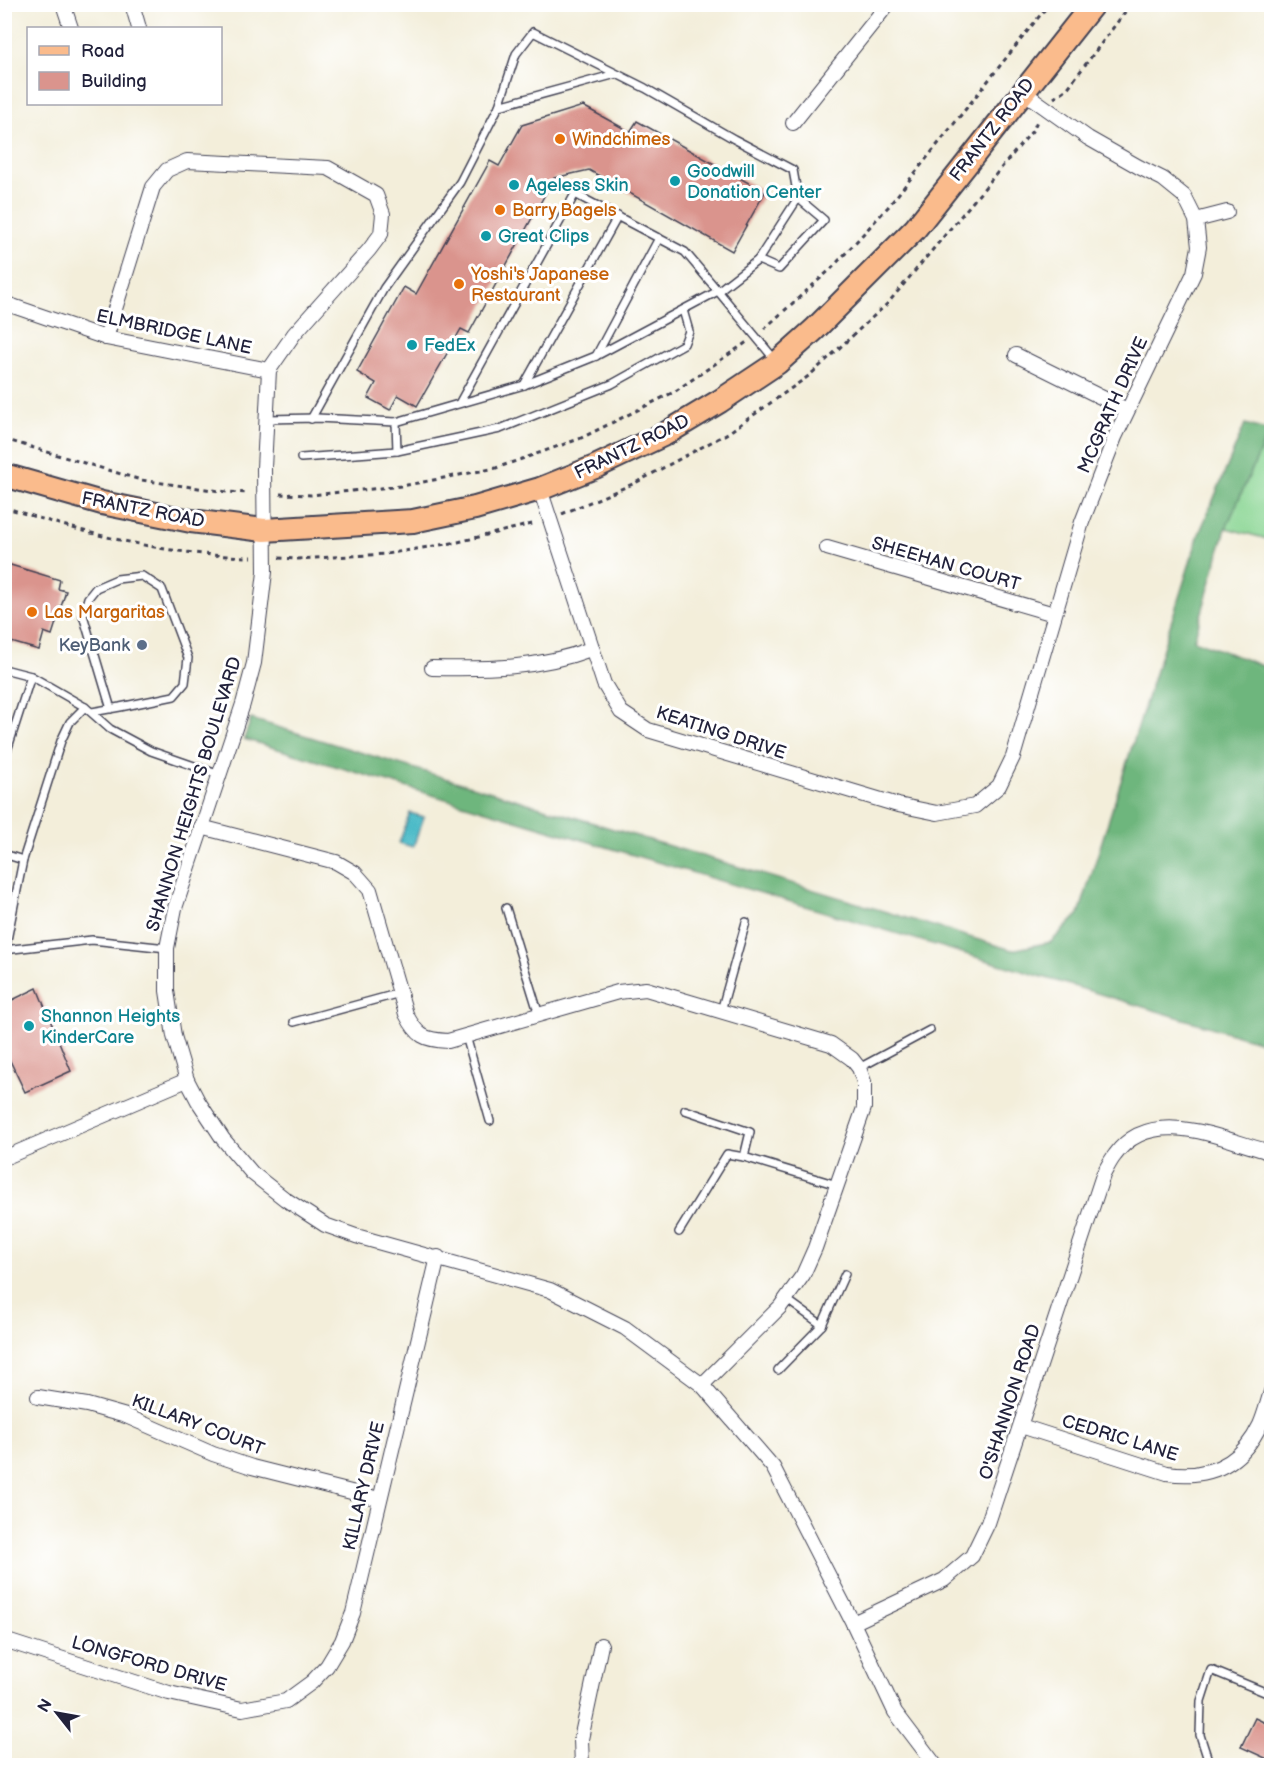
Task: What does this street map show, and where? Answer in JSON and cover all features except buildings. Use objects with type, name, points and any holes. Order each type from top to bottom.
[{"type":"main road","name":"FRANTZ ROAD","points":[[4,475],[102,503],[191,521],[264,530],[413,521],[475,508],[540,489],[596,467],[665,434],[777,363],[861,284],[915,229],[1093,4]]},
{"type":"street","points":[[63,4],[71,27]]},
{"type":"street","points":[[132,4],[139,27]]},
{"type":"street","points":[[793,123],[888,4]]},
{"type":"street","name":"MCGRATH DRIVE","points":[[975,806],[999,786],[1013,757],[1082,522],[1127,410],[1194,273],[1199,247],[1196,220],[1184,196],[1163,179],[1088,138],[1022,91]]},
{"type":"street","name":"ELMBRIDGE LANE","points":[[106,338],[153,187],[167,170],[187,161],[328,168],[376,195],[383,214],[381,234],[294,333],[269,370],[264,530]]},
{"type":"street","points":[[1196,220],[1227,212]]},
{"type":"street","name":"ELMBRIDGE LANE","points":[[4,303],[106,338],[269,370]]},
{"type":"street","points":[[1016,355],[1127,410]]},
{"type":"street","name":"KEATING DRIVE","points":[[540,489],[591,649],[604,684],[621,712],[648,730],[898,805],[937,813],[975,806]]},
{"type":"street","name":"SHANNON HEIGHTS BOULEVARD","points":[[264,530],[265,572],[254,663],[243,704],[176,908],[167,948],[167,991],[174,1036],[187,1080],[198,1101],[223,1139],[252,1173],[285,1200],[325,1225],[356,1236],[550,1290],[625,1328],[702,1385],[772,1467],[853,1623],[895,1712],[936,1766]]},
{"type":"street","name":"SHEEHAN COURT","points":[[827,548],[1054,614]]},
{"type":"street","points":[[432,668],[484,669],[530,666],[567,658],[591,649]]},
{"type":"street","points":[[201,827],[336,862],[355,873],[370,890],[406,1014],[414,1030],[430,1040],[448,1041],[618,992],[646,989],[831,1044],[852,1059],[859,1068],[864,1082],[864,1108],[807,1266],[786,1299],[702,1385]]},
{"type":"street","points":[[4,1158],[187,1080]]},
{"type":"street","name":"O'SHANNON ROAD","points":[[853,1623],[944,1580],[972,1556],[988,1523],[1103,1175],[1116,1153],[1135,1136],[1156,1128],[1178,1127],[1263,1150],[1272,1155]]},
{"type":"street","name":"KILLARY DRIVE","points":[[286,1701],[312,1682],[327,1666],[342,1641],[353,1613],[438,1257]]},
{"type":"street","name":"CEDRIC LANE","points":[[1021,1426],[1167,1473],[1186,1476],[1204,1474],[1222,1466],[1244,1448],[1260,1424],[1272,1389]]},
{"type":"street","name":"KILLARY COURT","points":[[38,1397],[87,1405],[126,1416],[213,1454],[252,1467],[379,1499]]},
{"type":"street","name":"LONGFORD DRIVE","points":[[4,1640],[169,1693],[232,1707],[242,1709],[286,1701]]},
{"type":"street","points":[[582,1766],[581,1739],[601,1645]]},
{"type":"lane","points":[[311,419],[384,288],[460,182],[499,106],[516,54],[534,32],[793,170],[798,198],[824,220],[779,269],[758,260]]},
{"type":"lane","points":[[499,106],[616,74]]},
{"type":"lane","points":[[460,402],[575,194],[685,252],[777,363]]},
{"type":"lane","points":[[267,420],[396,422],[524,385],[596,356],[718,291],[758,260],[798,198]]},
{"type":"lane","points":[[524,385],[618,216]]},
{"type":"lane","points":[[596,356],[659,238]]},
{"type":"lane","points":[[301,458],[397,451],[500,429],[612,384],[684,344],[689,331],[683,310]]},
{"type":"lane","points":[[396,422],[397,451]]},
{"type":"lane","points":[[92,712],[111,709],[174,696],[185,683],[188,658],[162,589],[142,576],[117,579],[96,588],[88,598],[83,615],[111,709]]},
{"type":"lane","points":[[4,669],[31,676],[85,706],[110,729],[150,751],[220,775]]},
{"type":"lane","points":[[4,760],[31,676]]},
{"type":"lane","points":[[85,706],[70,722],[61,741],[23,860],[5,950],[92,940],[167,948]]},
{"type":"lane","points":[[4,854],[23,860]]},
{"type":"lane","points":[[506,908],[539,1015]]},
{"type":"lane","points":[[721,1011],[746,922]]},
{"type":"lane","points":[[294,1022],[400,993]]},
{"type":"lane","points":[[859,1068],[930,1030]]},
{"type":"lane","points":[[466,1036],[490,1121]]},
{"type":"lane","points":[[685,1110],[750,1132],[744,1157]]},
{"type":"lane","points":[[679,1232],[727,1154],[837,1185]]},
{"type":"lane","points":[[778,1370],[822,1325],[845,1274]]},
{"type":"lane","points":[[786,1299],[822,1325]]},
{"type":"lane","points":[[1212,1766],[1200,1735],[1201,1701],[1211,1670],[1272,1695]]},
{"type":"path","points":[[4,507],[71,528],[138,544],[233,556],[296,559],[386,554],[458,542],[550,519],[635,483],[728,433],[810,375],[888,303],[1033,130],[1043,106],[1067,89],[1131,4]]},
{"type":"green space","points":[[1245,424],[1269,431],[1226,528],[1194,640],[1271,669],[1271,1045],[244,739],[251,719],[1012,950],[1051,942],[1079,914],[1199,534]]},
{"type":"green space","points":[[1269,431],[1271,431],[1271,540],[1226,528]]},
{"type":"water","points":[[410,813],[424,817],[413,847],[399,843]]},
{"type":"place","name":"Windchimes","points":[[560,139]]},
{"type":"place","name":"Goodwill Donation Center","points":[[675,181]]},
{"type":"place","name":"Ageless Skin","points":[[514,185]]},
{"type":"place","name":"Barry Bagels","points":[[500,210]]},
{"type":"place","name":"Great Clips","points":[[486,236]]},
{"type":"place","name":"Yoshi's Japanese Restaurant","points":[[459,284]]},
{"type":"place","name":"FedEx","points":[[412,345]]},
{"type":"place","name":"Las Margaritas","points":[[32,612]]},
{"type":"place","name":"KeyBank","points":[[142,645]]},
{"type":"place","name":"Shannon Heights KinderCare","points":[[29,1026]]}]
